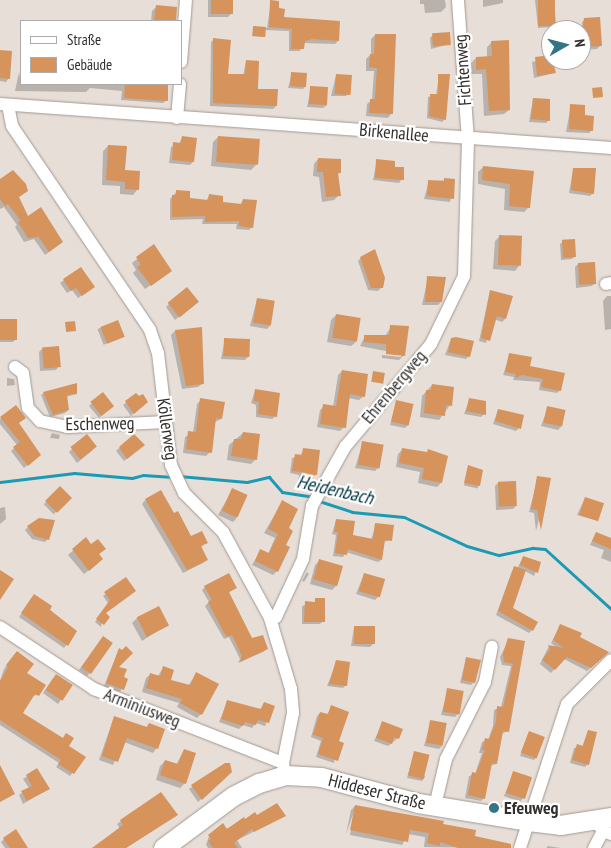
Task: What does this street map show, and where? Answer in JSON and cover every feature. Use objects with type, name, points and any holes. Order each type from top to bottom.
[{"type":"main road","name":"Hiddeser Straße","points":[[163,848],[233,796],[284,769],[435,806],[528,822],[605,826]]},
{"type":"street","points":[[182,50],[186,0]]},
{"type":"street","name":"Fichtenweg","points":[[458,0],[468,140]]},
{"type":"street","points":[[177,118],[180,85]]},
{"type":"street","name":"Birkenallee","points":[[4,105],[468,140],[611,148]]},
{"type":"street","name":"Köllerweg","points":[[4,105],[12,126],[150,330],[158,353],[164,422],[171,465],[184,493],[223,532],[270,618],[292,697],[293,713],[284,769]]},
{"type":"street","name":"Ehrenbergweg","points":[[270,618],[276,617],[303,559],[312,506],[345,447],[431,344],[464,276],[468,140]]},
{"type":"street","name":"Eschenweg","points":[[15,367],[23,373],[28,408],[40,422],[68,427],[164,422]]},
{"type":"street","name":"Arminiusweg","points":[[0,627],[94,689],[284,769]]},
{"type":"street","points":[[435,806],[446,759],[484,682],[492,647]]},
{"type":"street","points":[[520,848],[568,704],[611,660]]},
{"type":"street","points":[[594,848],[605,826]]},
{"type":"building","points":[[211,0],[233,0],[233,14],[211,14]]},
{"type":"building","points":[[270,0],[279,1],[279,8],[285,9],[284,17],[340,21],[339,41],[312,39],[305,41],[304,49],[291,49],[292,29],[269,27]]},
{"type":"building","points":[[538,0],[555,0],[555,20],[541,20],[541,26],[538,26]]},
{"type":"building","points":[[156,5],[177,7],[176,20],[154,20]]},
{"type":"building","points":[[600,17],[602,46],[591,47],[591,20],[584,20],[584,18]]},
{"type":"building","points":[[253,26],[266,27],[265,37],[252,36]]},
{"type":"building","points":[[450,32],[451,45],[433,46],[432,33]]},
{"type":"building","points":[[375,34],[396,34],[393,114],[369,113],[370,99],[375,99],[377,68],[369,67],[370,54],[374,54]]},
{"type":"building","points":[[213,38],[231,40],[228,74],[245,74],[246,60],[259,61],[258,89],[278,89],[277,106],[213,103]]},
{"type":"building","points":[[509,40],[510,110],[489,111],[486,69],[476,70],[476,57],[492,56],[491,41]]},
{"type":"building","points":[[0,50],[12,51],[10,79],[0,78]]},
{"type":"building","points":[[541,56],[541,70],[555,70],[556,73],[537,76],[535,57]]},
{"type":"building","points":[[291,72],[307,73],[306,87],[290,86]]},
{"type":"building","points":[[336,74],[352,75],[351,95],[335,94]]},
{"type":"building","points":[[438,74],[450,74],[446,120],[429,116],[430,94],[438,94]]},
{"type":"building","points":[[125,85],[168,85],[168,101],[124,98]]},
{"type":"building","points":[[310,86],[328,87],[327,105],[309,104]]},
{"type":"building","points":[[602,87],[603,97],[593,98],[592,88]]},
{"type":"building","points":[[533,98],[550,99],[550,121],[531,119]]},
{"type":"building","points":[[570,104],[585,105],[585,115],[594,116],[593,131],[569,129]]},
{"type":"building","points":[[182,136],[197,138],[194,162],[172,160],[173,142],[181,143]]},
{"type":"building","points":[[218,136],[260,139],[258,165],[216,162]]},
{"type":"building","points":[[108,145],[127,146],[125,170],[140,171],[139,190],[125,189],[125,182],[106,180]]},
{"type":"building","points":[[318,158],[341,159],[341,173],[338,173],[341,196],[326,197],[323,172],[317,172]]},
{"type":"building","points":[[376,159],[395,161],[395,167],[404,167],[404,180],[375,178]]},
{"type":"building","points":[[483,166],[534,171],[530,208],[509,206],[510,184],[482,180]]},
{"type":"building","points":[[573,168],[596,168],[594,194],[571,190]]},
{"type":"building","points":[[13,170],[26,184],[28,191],[19,197],[28,216],[41,207],[63,242],[49,252],[36,233],[38,237],[28,238],[18,222],[21,221],[8,204],[5,206],[0,199],[0,179]]},
{"type":"building","points":[[444,178],[455,179],[454,199],[427,196],[428,180],[444,181]]},
{"type":"building","points":[[176,190],[190,191],[190,198],[208,200],[209,194],[223,196],[223,202],[242,204],[243,199],[257,200],[253,228],[239,226],[239,221],[205,222],[205,216],[172,217],[172,195],[176,195]]},
{"type":"building","points":[[499,235],[522,236],[521,266],[498,265]]},
{"type":"building","points":[[575,239],[576,257],[563,258],[562,240]]},
{"type":"building","points":[[154,244],[172,271],[151,286],[137,267],[141,265],[136,257]]},
{"type":"building","points":[[375,249],[385,278],[383,288],[371,288],[360,257]]},
{"type":"building","points":[[595,262],[596,284],[579,285],[578,263]]},
{"type":"building","points":[[81,267],[95,287],[82,296],[76,288],[71,291],[63,279]]},
{"type":"building","points":[[427,276],[446,277],[442,302],[425,302]]},
{"type":"building","points":[[187,287],[199,302],[180,317],[168,303]]},
{"type":"building","points":[[490,290],[513,296],[506,319],[497,316],[490,341],[481,338]]},
{"type":"building","points":[[257,298],[275,301],[271,326],[253,323]]},
{"type":"building","points":[[336,314],[361,318],[357,342],[332,338]]},
{"type":"building","points":[[0,319],[17,319],[17,340],[0,340]]},
{"type":"building","points":[[118,320],[125,337],[107,344],[100,327]]},
{"type":"building","points":[[75,321],[76,331],[66,332],[65,322]]},
{"type":"building","points":[[390,325],[409,326],[405,356],[386,354],[386,344],[364,342],[364,335],[389,335]]},
{"type":"building","points":[[202,327],[204,384],[186,386],[175,330]]},
{"type":"building","points":[[456,337],[474,341],[470,357],[448,352],[451,338]]},
{"type":"building","points":[[224,338],[250,339],[249,357],[223,356]]},
{"type":"building","points":[[59,346],[61,367],[44,368],[42,347]]},
{"type":"building","points":[[509,353],[532,357],[530,366],[565,373],[561,391],[541,387],[543,379],[522,375],[515,378],[516,374],[505,372]]},
{"type":"building","points":[[342,370],[368,374],[365,397],[350,394],[346,428],[320,424],[323,404],[336,406]]},
{"type":"building","points":[[373,371],[385,373],[383,384],[371,382]]},
{"type":"building","points":[[77,383],[77,394],[67,395],[69,410],[53,415],[43,392]]},
{"type":"building","points":[[432,384],[454,387],[452,406],[446,405],[445,416],[424,413],[426,390],[431,390]]},
{"type":"building","points":[[255,389],[280,393],[277,417],[258,414],[259,402],[254,401]]},
{"type":"building","points":[[103,392],[114,406],[101,416],[90,402]]},
{"type":"building","points":[[136,393],[139,396],[143,394],[148,402],[134,414],[125,401]]},
{"type":"building","points":[[200,398],[225,402],[222,419],[216,418],[212,453],[186,449],[188,431],[196,432]]},
{"type":"building","points":[[469,398],[486,401],[486,415],[466,411]]},
{"type":"building","points":[[396,400],[414,404],[409,425],[391,421]]},
{"type":"building","points":[[16,405],[26,418],[19,423],[41,455],[28,466],[13,447],[20,442],[0,417]]},
{"type":"building","points":[[547,406],[566,410],[562,427],[543,423]]},
{"type":"building","points":[[498,409],[524,415],[521,429],[495,421]]},
{"type":"building","points":[[243,432],[260,434],[257,460],[231,456],[234,439],[241,439]]},
{"type":"building","points":[[87,434],[97,447],[80,460],[70,447]]},
{"type":"building","points":[[134,434],[145,445],[127,459],[119,447]]},
{"type":"building","points":[[362,441],[384,445],[379,468],[358,465]]},
{"type":"building","points":[[303,448],[320,450],[317,475],[314,475],[309,487],[299,485],[301,472],[292,471],[295,454],[302,455]]},
{"type":"building","points":[[402,448],[427,452],[428,449],[448,456],[442,483],[422,479],[424,468],[399,463]]},
{"type":"building","points":[[468,465],[483,470],[480,486],[464,483]]},
{"type":"building","points":[[537,476],[551,478],[541,530],[537,510],[531,509]]},
{"type":"building","points":[[516,481],[517,506],[499,507],[498,482]]},
{"type":"building","points":[[60,486],[72,498],[57,513],[45,501]]},
{"type":"building","points":[[232,488],[248,495],[237,518],[222,511]]},
{"type":"building","points":[[161,490],[174,513],[178,511],[191,536],[202,531],[208,543],[201,546],[208,560],[187,570],[145,499]]},
{"type":"building","points":[[585,497],[604,503],[598,521],[579,515]]},
{"type":"building","points":[[282,500],[298,509],[289,528],[293,531],[286,545],[290,547],[278,572],[255,561],[260,549],[269,553],[278,534],[268,529]]},
{"type":"building","points":[[39,518],[55,520],[49,540],[35,536],[27,526]]},
{"type":"building","points":[[336,519],[355,521],[353,535],[373,539],[375,523],[394,525],[392,541],[385,540],[382,560],[348,549],[347,555],[335,553],[338,532],[334,532]]},
{"type":"building","points":[[596,532],[611,538],[611,549],[592,541]]},
{"type":"building","points":[[86,537],[91,544],[98,539],[106,549],[99,554],[103,559],[89,571],[72,549]]},
{"type":"building","points":[[523,556],[541,562],[538,573],[520,565]]},
{"type":"building","points":[[319,559],[343,566],[337,586],[313,579]]},
{"type":"building","points":[[514,566],[526,570],[513,608],[538,622],[533,631],[498,611]]},
{"type":"building","points":[[0,570],[14,579],[0,600]]},
{"type":"building","points":[[229,573],[237,588],[229,592],[252,638],[263,635],[268,649],[240,662],[242,656],[232,635],[227,637],[223,631],[208,602],[212,600],[204,586]]},
{"type":"building","points":[[364,573],[385,579],[380,597],[359,591]]},
{"type":"building","points":[[126,577],[136,591],[106,613],[110,617],[104,625],[96,619],[110,600],[104,592]]},
{"type":"building","points":[[34,594],[52,606],[50,610],[77,631],[68,646],[21,613]]},
{"type":"building","points":[[315,598],[325,598],[325,622],[304,622],[305,601],[315,602]]},
{"type":"building","points":[[159,606],[169,626],[147,637],[137,617]]},
{"type":"building","points":[[560,624],[582,633],[580,637],[609,652],[591,668],[567,657],[555,670],[542,660],[550,649],[548,645],[564,648],[553,640]]},
{"type":"building","points":[[354,626],[375,626],[375,644],[354,644]]},
{"type":"building","points":[[103,636],[113,643],[91,674],[81,667]]},
{"type":"building","points":[[508,638],[525,641],[509,732],[503,731],[497,764],[492,763],[485,799],[468,795],[472,772],[476,773],[485,750],[482,750],[485,738],[489,739],[496,722],[497,706],[503,707],[513,664],[504,662],[503,653]]},
{"type":"building","points":[[126,646],[133,653],[119,667],[127,669],[124,677],[128,679],[124,690],[106,683],[119,648],[122,650]]},
{"type":"building","points":[[17,651],[34,664],[27,673],[46,685],[39,696],[35,694],[23,713],[63,738],[66,733],[74,738],[69,746],[86,757],[74,774],[58,764],[61,760],[0,720],[0,681],[8,667],[6,665]]},
{"type":"building","points":[[466,657],[481,660],[475,683],[462,680]]},
{"type":"building","points":[[336,660],[350,662],[347,686],[329,684]]},
{"type":"building","points":[[163,666],[174,670],[171,680],[190,685],[196,672],[219,684],[202,715],[180,703],[182,699],[146,688],[150,673],[160,676]]},
{"type":"building","points":[[56,674],[73,685],[62,701],[46,690]]},
{"type":"building","points":[[447,688],[464,691],[460,715],[443,712]]},
{"type":"building","points":[[227,700],[261,709],[264,702],[275,706],[269,723],[258,720],[256,725],[245,722],[243,726],[221,719]]},
{"type":"building","points":[[331,705],[349,712],[339,741],[344,743],[338,761],[318,754],[323,738],[313,735],[320,712],[328,714]]},
{"type":"building","points":[[114,716],[147,727],[149,723],[165,729],[158,749],[127,738],[118,762],[102,756]]},
{"type":"building","points":[[430,720],[447,723],[443,746],[426,743]]},
{"type":"building","points":[[382,721],[403,729],[399,739],[394,737],[392,744],[376,738]]},
{"type":"building","points":[[588,730],[597,732],[589,765],[572,760],[577,744],[583,746]]},
{"type":"building","points":[[529,731],[545,737],[537,759],[521,752]]},
{"type":"building","points":[[184,749],[196,753],[186,784],[160,775],[165,760],[178,764]]},
{"type":"building","points":[[414,751],[430,755],[423,779],[408,775]]},
{"type":"building","points":[[225,763],[230,763],[232,772],[202,800],[191,785]]},
{"type":"building","points":[[0,765],[15,794],[0,802]]},
{"type":"building","points":[[37,768],[50,789],[27,801],[21,791],[32,786],[26,775]]},
{"type":"building","points":[[513,771],[532,777],[525,799],[506,793]]},
{"type":"building","points":[[161,792],[178,815],[126,848],[92,848],[123,825],[120,820]]},
{"type":"building","points":[[277,803],[286,816],[254,832],[252,829],[234,843],[238,848],[213,848],[208,841],[211,839],[208,835],[223,823],[227,829],[244,817],[245,819],[255,812],[257,815]]},
{"type":"building","points":[[355,805],[444,821],[443,824],[476,830],[475,836],[511,844],[511,848],[458,848],[440,842],[440,846],[427,843],[429,833],[410,830],[408,842],[350,830]]},
{"type":"building","points":[[16,829],[28,848],[10,848],[3,838]]},
{"type":"waterway","name":"Heidenbach","points":[[0,482],[74,473],[132,478],[143,475],[173,477]]},
{"type":"waterway","name":"Heidenbach","points":[[179,476],[247,482],[269,477],[282,492],[313,497]]},
{"type":"waterway","name":"Heidenbach","points":[[319,501],[352,512],[404,517],[467,546],[499,555],[533,548],[545,549],[611,609]]},
{"type":"place","name":"Efeuweg","points":[[494,808]]}]
